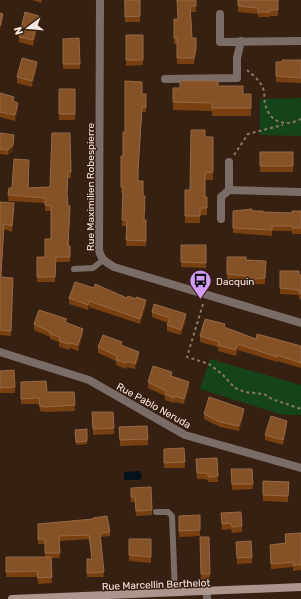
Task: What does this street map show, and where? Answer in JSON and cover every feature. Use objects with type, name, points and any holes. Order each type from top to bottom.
[{"type":"main road","name":"Rue Marcellin Berthelot","points":[[12,599],[166,596],[175,593],[207,595],[301,587]]},
{"type":"street","name":"Rue Maximilien Robespierre","points":[[100,0],[99,250],[103,260],[114,267],[301,323]]},
{"type":"street","points":[[220,14],[220,42],[301,41]]},
{"type":"street","points":[[165,79],[237,78],[237,58],[241,42]]},
{"type":"street","points":[[229,162],[229,190]]},
{"type":"street","points":[[221,219],[221,197],[229,190],[301,192]]},
{"type":"street","name":"Rue Pablo Neruda","points":[[0,352],[89,380],[185,435],[301,468]]},
{"type":"lane","points":[[74,269],[93,268],[103,260]]},
{"type":"lane","points":[[156,512],[168,512],[172,516],[175,593]]},
{"type":"path","points":[[237,58],[262,86],[265,105],[269,114],[276,122],[284,124]]},
{"type":"path","points":[[229,162],[248,134],[301,119]]},
{"type":"path","points":[[203,304],[186,356],[209,364],[222,374],[235,388],[245,392],[264,394],[272,399],[301,409]]},
{"type":"green space","points":[[301,98],[301,136],[260,135],[260,99]]},
{"type":"green space","points":[[210,359],[301,385],[301,415],[283,415],[200,389]]},
{"type":"shaded area","points":[[140,471],[142,477],[139,480],[124,480],[124,472]]},
{"type":"building","points":[[125,0],[140,0],[140,16],[125,17]]},
{"type":"building","points":[[177,0],[196,0],[196,6],[190,6],[192,38],[196,38],[194,58],[177,58],[177,38],[174,38],[174,19],[178,19]]},
{"type":"building","points":[[238,0],[278,0],[278,10],[258,12],[258,8],[238,6]]},
{"type":"building","points":[[25,12],[39,16],[33,40],[19,37]]},
{"type":"building","points":[[0,13],[3,14],[0,26]]},
{"type":"building","points":[[126,35],[143,35],[143,60],[126,60]]},
{"type":"building","points":[[79,38],[80,64],[63,64],[63,39]]},
{"type":"building","points":[[22,58],[37,62],[32,81],[17,77]]},
{"type":"building","points":[[282,60],[301,60],[301,78],[276,76],[276,62],[282,62]]},
{"type":"building","points":[[125,81],[142,82],[142,94],[146,94],[146,107],[142,107],[138,181],[143,181],[143,196],[145,196],[144,220],[146,220],[146,241],[126,240],[127,220],[122,220],[123,187],[121,187],[121,156],[123,156],[123,132],[125,132]]},
{"type":"building","points":[[180,81],[218,81],[218,86],[243,86],[243,94],[251,94],[251,108],[212,108],[212,103],[173,102],[173,88],[180,88]]},
{"type":"building","points":[[59,89],[75,89],[75,114],[59,114]]},
{"type":"building","points":[[0,93],[14,97],[13,101],[18,103],[15,115],[0,112]]},
{"type":"building","points":[[191,130],[205,130],[205,137],[213,137],[213,172],[205,173],[205,197],[207,197],[207,208],[200,208],[200,216],[185,216],[185,190],[190,190]]},
{"type":"building","points":[[0,133],[14,135],[13,145],[8,150],[0,149]]},
{"type":"building","points":[[52,133],[70,133],[71,172],[68,172],[67,194],[68,206],[70,206],[68,246],[70,246],[70,257],[56,257],[55,277],[37,277],[37,257],[45,257],[45,239],[51,239],[51,206],[45,205],[45,198],[8,195],[9,188],[12,188],[14,159],[29,160],[28,188],[50,187]]},
{"type":"building","points":[[260,152],[293,152],[293,166],[260,166]]},
{"type":"building","points":[[0,202],[14,203],[12,226],[4,224],[1,274],[1,277],[13,278],[11,331],[0,330]]},
{"type":"building","points":[[252,209],[252,211],[263,212],[292,213],[292,211],[301,211],[301,228],[292,228],[292,226],[272,226],[272,230],[233,228],[233,211]]},
{"type":"building","points":[[181,245],[206,245],[206,263],[181,262]]},
{"type":"building","points":[[227,257],[246,257],[246,260],[266,261],[265,278],[246,280],[246,276],[227,274]]},
{"type":"building","points":[[280,271],[299,271],[299,275],[301,275],[301,293],[299,293],[299,290],[280,288]]},
{"type":"building","points":[[75,282],[94,288],[95,284],[127,298],[128,296],[146,300],[140,319],[89,301],[88,305],[69,298]]},
{"type":"building","points":[[154,304],[186,314],[181,330],[167,325],[170,318],[152,312]]},
{"type":"building","points":[[39,310],[67,319],[65,322],[83,329],[78,345],[59,341],[60,337],[50,334],[50,332],[34,324]]},
{"type":"building","points":[[205,319],[225,324],[224,327],[256,339],[257,334],[301,346],[301,363],[238,344],[236,350],[218,345],[219,342],[200,336]]},
{"type":"building","points":[[103,335],[122,342],[121,345],[139,352],[135,364],[127,361],[126,363],[116,360],[117,356],[98,347]]},
{"type":"building","points":[[153,366],[172,372],[171,376],[189,382],[184,399],[175,396],[174,398],[165,394],[166,391],[148,382]]},
{"type":"building","points":[[14,370],[15,387],[0,388],[0,371]]},
{"type":"building","points":[[46,381],[47,392],[74,392],[75,405],[45,407],[40,406],[39,398],[21,399],[21,382]]},
{"type":"building","points":[[209,397],[244,409],[239,426],[220,422],[204,414]]},
{"type":"building","points":[[92,412],[113,412],[114,428],[93,429]]},
{"type":"building","points":[[271,416],[287,421],[283,440],[265,435]]},
{"type":"building","points":[[147,426],[148,439],[120,440],[119,427]]},
{"type":"building","points":[[87,429],[87,441],[76,442],[75,430]]},
{"type":"building","points":[[184,448],[185,462],[164,463],[164,449]]},
{"type":"building","points":[[217,458],[218,476],[208,477],[208,474],[197,473],[196,459]]},
{"type":"building","points":[[231,469],[252,469],[253,484],[232,484]]},
{"type":"building","points":[[263,481],[289,482],[288,496],[263,495]]},
{"type":"building","points":[[151,487],[152,510],[136,511],[135,497],[131,497],[131,488]]},
{"type":"building","points":[[241,512],[242,526],[232,527],[231,523],[222,524],[221,513]]},
{"type":"building","points":[[200,515],[200,530],[179,531],[179,516]]},
{"type":"building","points":[[107,516],[110,532],[100,533],[104,572],[87,573],[87,559],[92,559],[89,535],[59,536],[60,553],[45,553],[45,539],[38,539],[38,524],[93,519]]},
{"type":"building","points":[[301,533],[301,565],[293,565],[293,562],[271,564],[270,545],[286,543],[285,534]]},
{"type":"building","points":[[200,537],[209,537],[210,574],[201,574]]},
{"type":"building","points":[[129,539],[151,539],[151,557],[129,555]]},
{"type":"building","points":[[251,541],[252,557],[237,558],[236,542]]},
{"type":"building","points":[[6,557],[51,557],[52,577],[38,578],[37,571],[6,572]]},
{"type":"place","name":"Dacquin","points":[[200,300]]}]
